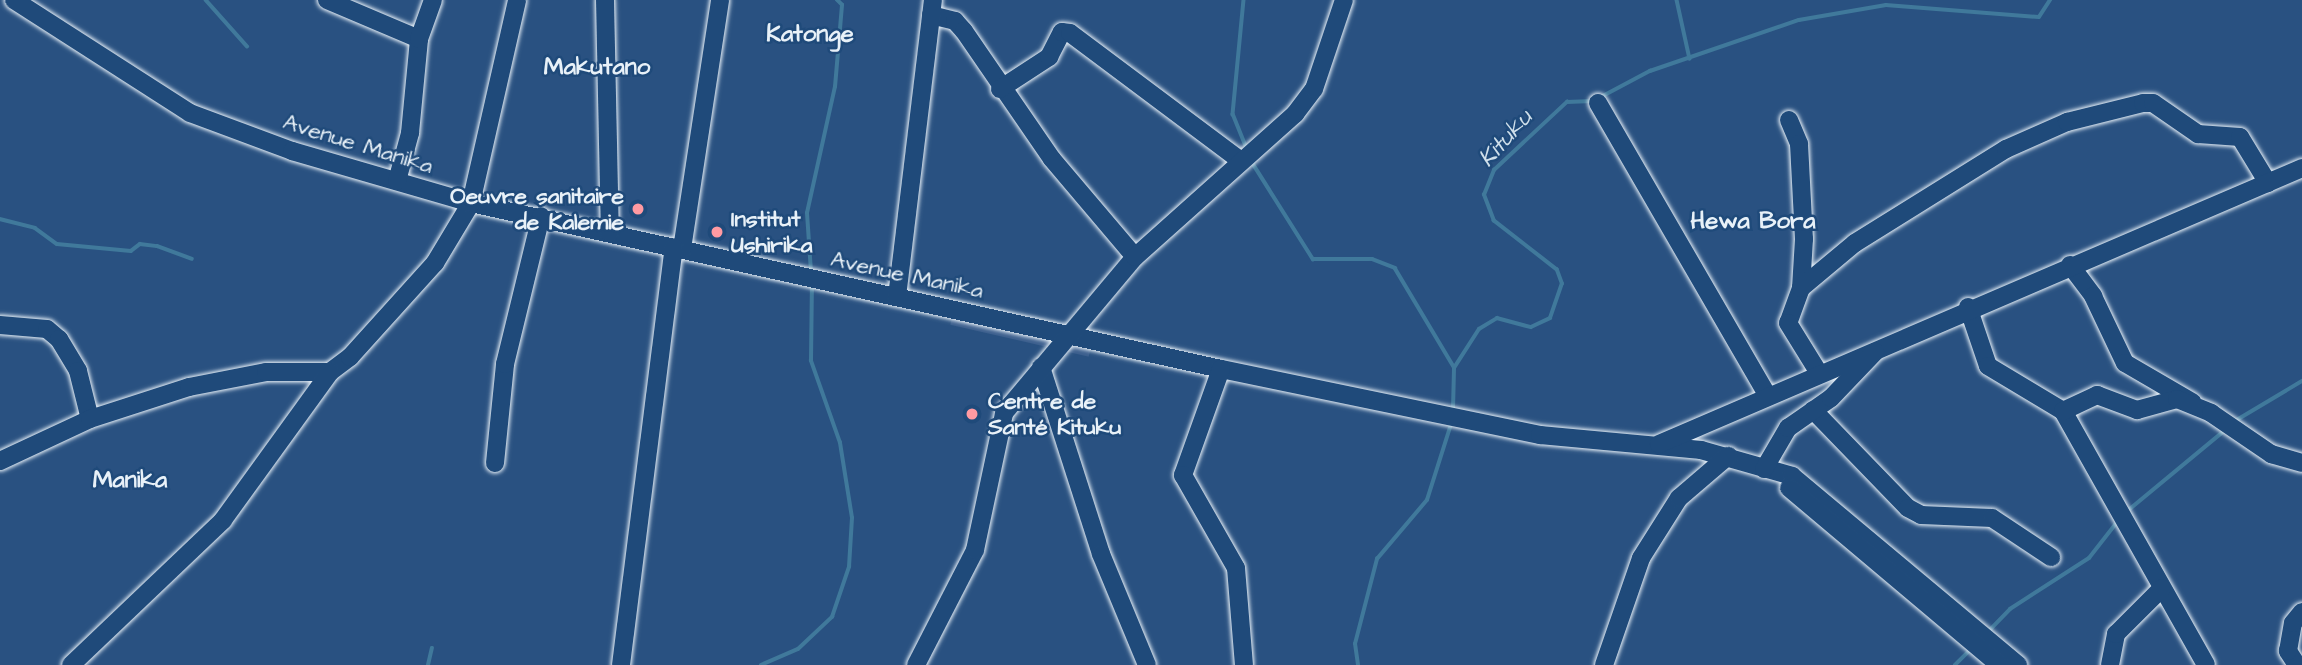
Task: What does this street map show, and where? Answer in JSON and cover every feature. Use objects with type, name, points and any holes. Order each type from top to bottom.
[{"type":"street","name":"Avenue Manika","points":[[14,0],[111,66],[229,130],[471,203],[541,216],[1069,337],[1221,369],[1586,442],[1659,444],[1728,456],[1793,476],[1840,510],[2018,665]]},
{"type":"street","points":[[327,0],[419,39]]},
{"type":"street","points":[[397,181],[410,133],[419,39],[433,0]]},
{"type":"street","points":[[71,665],[223,520],[330,372],[435,263],[471,203],[516,0]]},
{"type":"street","points":[[605,0],[610,233]]},
{"type":"street","points":[[621,665],[678,248],[720,0]]},
{"type":"street","points":[[916,665],[975,550],[1004,412],[1135,257],[1241,161],[1314,89],[1344,0]]},
{"type":"street","points":[[897,297],[932,7],[955,21],[1000,89],[1135,257]]},
{"type":"street","points":[[1000,89],[1049,57],[1062,32],[1070,33],[1241,161]]},
{"type":"street","points":[[1598,103],[1768,396]]},
{"type":"street","points":[[1801,288],[1855,243],[2006,149],[2067,122],[2143,103],[2153,103],[2190,131],[2240,136],[2268,183]]},
{"type":"street","points":[[1789,120],[1802,173],[1801,288],[1788,323],[1819,373]]},
{"type":"street","points":[[1659,444],[1968,307],[2302,168]]},
{"type":"street","points":[[495,463],[505,364],[541,216]]},
{"type":"street","points":[[2070,265],[2093,296],[2125,363],[2192,402],[2271,454],[2302,463]]},
{"type":"street","points":[[1968,307],[1988,366],[2063,411],[2206,665]]},
{"type":"street","points":[[0,326],[47,329],[59,339],[78,370],[90,419]]},
{"type":"street","points":[[1882,344],[1776,442],[1764,469],[1998,665]]},
{"type":"street","points":[[1041,367],[1101,554],[1147,665]]},
{"type":"street","points":[[1221,369],[1183,475],[1236,568],[1244,665]]},
{"type":"street","points":[[0,461],[90,419],[237,375],[330,372]]},
{"type":"street","points":[[2063,411],[2097,395],[2137,411],[2177,399],[2192,402]]},
{"type":"street","points":[[1813,410],[1908,508],[1921,515],[1992,518],[2051,557]]},
{"type":"street","points":[[1604,665],[1641,558],[1679,498],[1728,456]]},
{"type":"street","points":[[2110,665],[2116,634],[2162,588]]},
{"type":"street","points":[[2295,665],[2288,651],[2293,623],[2302,612]]},
{"type":"shaded area","points":[[953,313],[1091,345],[1089,357],[950,325]]},
{"type":"waterway","points":[[206,0],[247,46]]},
{"type":"waterway","points":[[811,272],[807,213],[835,87],[842,5],[837,0]]},
{"type":"waterway","points":[[1244,0],[1233,114],[1247,148]]},
{"type":"waterway","points":[[1677,0],[1690,59]]},
{"type":"waterway","name":"Kituku","points":[[1599,98],[1650,71],[1799,20],[1886,5],[2039,17],[2050,0]]},
{"type":"waterway","name":"Kituku","points":[[1453,410],[1454,368],[1479,329],[1497,318],[1531,327],[1550,318],[1562,284],[1557,270],[1494,221],[1484,195],[1494,170],[1567,102],[1592,101]]},
{"type":"waterway","points":[[1252,162],[1313,259],[1372,259],[1395,268],[1454,367]]},
{"type":"waterway","points":[[0,219],[35,228],[57,244],[131,251],[140,244],[157,246],[192,259]]},
{"type":"waterway","points":[[761,665],[798,649],[832,617],[849,567],[852,518],[840,443],[811,361],[812,283]]},
{"type":"waterway","points":[[2235,421],[2302,381]]},
{"type":"waterway","name":"Kituku","points":[[1358,665],[1355,644],[1377,559],[1427,500],[1452,421]]},
{"type":"waterway","points":[[2125,513],[2224,431]]},
{"type":"waterway","points":[[1987,633],[2010,609],[2089,558],[2118,521]]},
{"type":"waterway","points":[[428,665],[432,648]]},
{"type":"waterway","points":[[1955,665],[1971,649]]},
{"type":"place","name":"Oeuvre sanitaire de Kalemie","points":[[638,209]]},
{"type":"place","name":"Institut Ushirika","points":[[717,232]]},
{"type":"place","name":"Centre de Santé Kituku","points":[[972,414]]},
{"type":"district","name":"Katonge","points":[[810,35]]},
{"type":"district","name":"Makutano","points":[[597,68]]},
{"type":"district","name":"Hewa Bora","points":[[1753,222]]},
{"type":"district","name":"Manika","points":[[130,481]]}]
